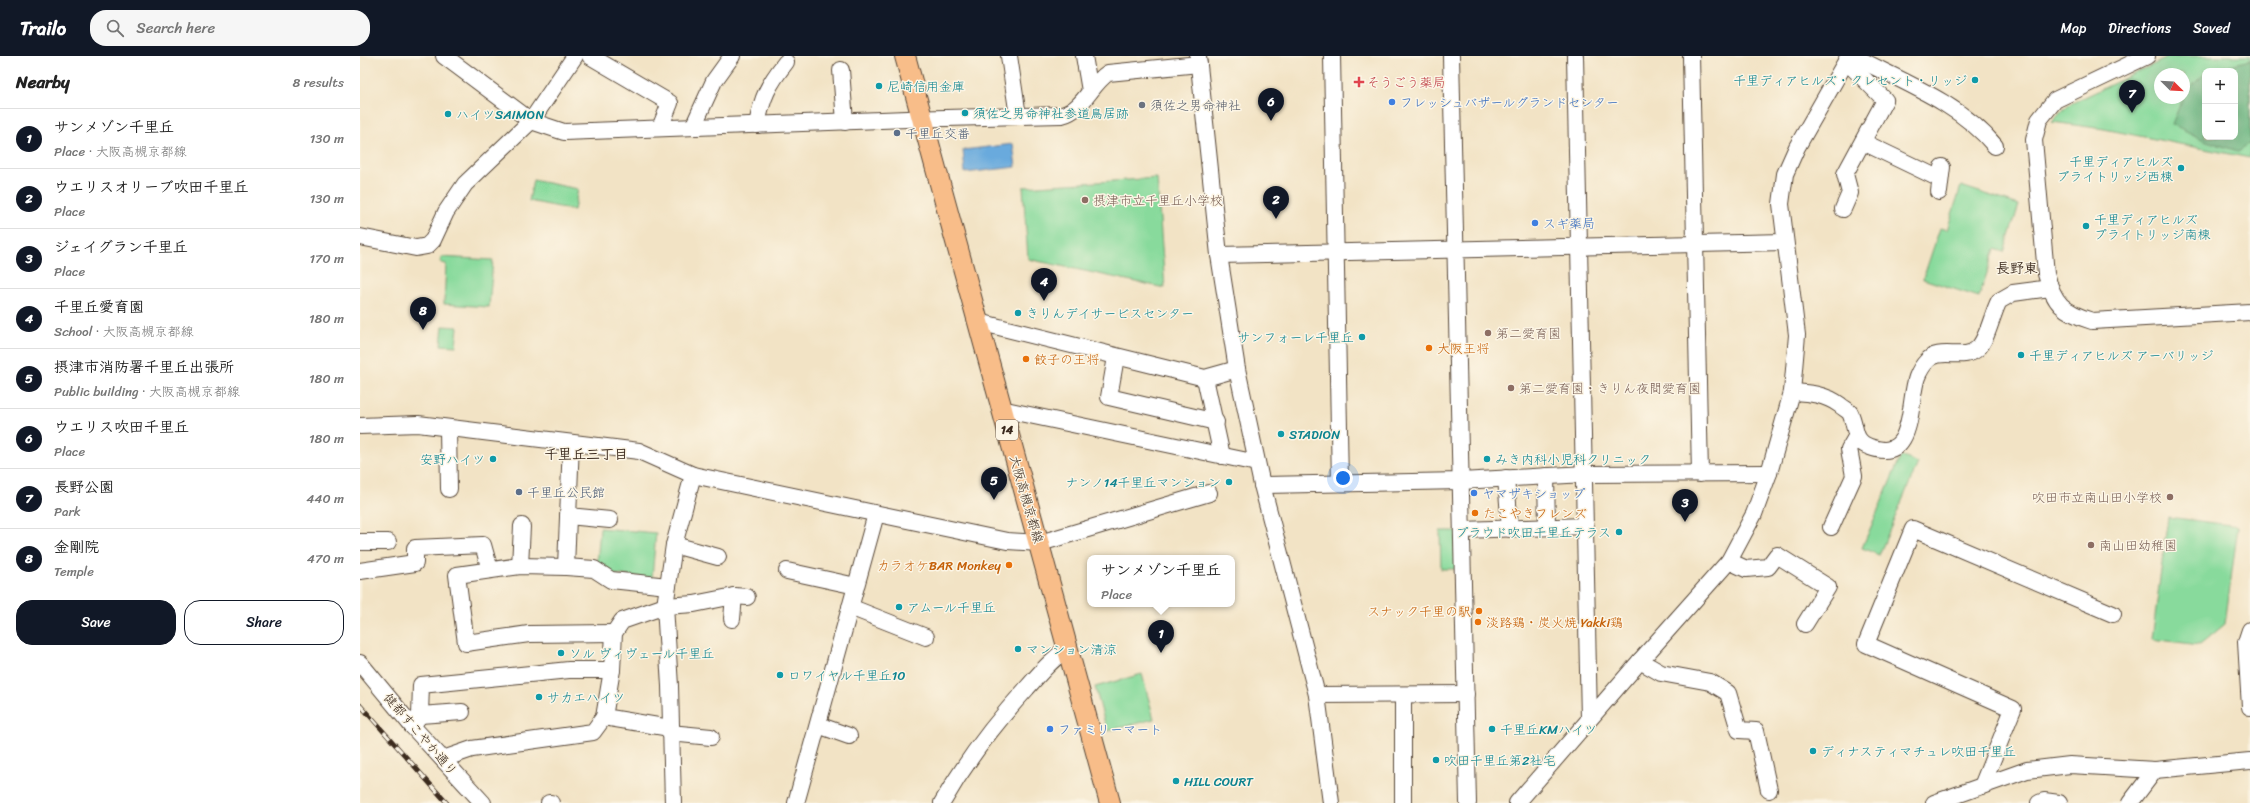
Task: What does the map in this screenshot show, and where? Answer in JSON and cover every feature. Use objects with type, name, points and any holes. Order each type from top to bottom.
[{"type":"main road","name":"大阪高槻京都線","points":[[905,56],[1001,409],[1040,543],[1110,803]]},
{"type":"street","points":[[444,56],[531,121],[564,132],[1069,113],[1101,78],[1117,70],[1198,60],[1219,254],[1237,369],[1262,485],[1317,695],[1331,803]]},
{"type":"street","points":[[360,237],[416,248],[427,246],[433,240],[446,212],[465,184],[531,121],[575,56]]},
{"type":"street","points":[[590,56],[670,103],[660,128]]},
{"type":"street","points":[[693,127],[714,82],[732,56]]},
{"type":"street","points":[[1009,56],[1018,116]]},
{"type":"street","points":[[1084,56],[1090,91]]},
{"type":"street","points":[[1332,56],[1340,483]]},
{"type":"street","points":[[1451,56],[1457,251],[1460,480],[1468,803]]},
{"type":"street","points":[[1576,56],[1589,719]]},
{"type":"street","points":[[1691,56],[1700,474]]},
{"type":"street","points":[[2147,56],[2055,100],[2039,120],[2034,140],[2046,274],[2050,288],[2058,304],[2074,316],[2092,321],[2250,312]]},
{"type":"street","points":[[1843,209],[1850,193],[1845,174],[1885,100],[1849,58]]},
{"type":"street","points":[[1849,58],[1939,100],[1985,134],[1995,146]]},
{"type":"street","points":[[1517,803],[1729,561],[1754,514],[1769,473],[1792,392],[1797,335],[1781,204],[1786,174],[1797,147],[1849,58]]},
{"type":"street","points":[[757,125],[761,101],[773,79],[786,62]]},
{"type":"street","points":[[841,70],[846,122]]},
{"type":"street","points":[[1863,142],[1941,179]]},
{"type":"street","points":[[1219,254],[1457,251],[1580,246],[1785,242]]},
{"type":"street","points":[[1792,392],[1819,394],[1834,401],[1849,412],[1856,437],[1863,444],[1872,448],[1887,449],[1898,444],[1907,433],[1917,377],[1927,360],[1942,354],[1965,355],[1978,349],[1985,336],[1999,301],[2013,293],[2050,288]]},
{"type":"street","points":[[978,322],[1205,378],[1237,369]]},
{"type":"street","points":[[1116,357],[1109,397],[1216,422]]},
{"type":"street","points":[[1205,378],[1216,422],[1222,456]]},
{"type":"street","points":[[1001,409],[1257,463]]},
{"type":"street","points":[[360,426],[418,424],[639,451],[693,475],[1007,541],[1040,543],[1209,493]]},
{"type":"street","points":[[448,428],[449,489]]},
{"type":"street","points":[[1831,527],[1854,476],[1849,449],[1856,437]]},
{"type":"street","points":[[566,567],[571,443]]},
{"type":"street","points":[[1262,485],[1460,480],[1585,474],[1769,473]]},
{"type":"street","points":[[673,803],[670,686],[665,606],[674,545],[693,475]]},
{"type":"street","points":[[1546,476],[1547,527]]},
{"type":"street","points":[[1506,478],[1510,529]]},
{"type":"street","points":[[796,803],[876,514]]},
{"type":"street","points":[[568,516],[610,520]]},
{"type":"street","points":[[520,566],[522,526]]},
{"type":"street","points":[[1462,530],[1586,526]]},
{"type":"street","points":[[1982,786],[2013,709],[1866,644],[1913,529],[2113,614]]},
{"type":"street","points":[[360,542],[388,542]]},
{"type":"street","points":[[360,571],[415,563],[415,548],[483,545],[490,570]]},
{"type":"street","points":[[674,545],[718,557]]},
{"type":"street","points":[[1729,561],[1746,569],[1768,567],[1777,555],[1828,587],[1805,624]]},
{"type":"street","points":[[614,633],[529,634],[466,643],[457,575],[520,566],[566,567],[594,570],[611,580],[668,586]]},
{"type":"street","points":[[787,571],[856,586]]},
{"type":"street","points":[[443,759],[472,748],[593,732],[604,718],[612,670],[614,633],[622,621],[665,606],[694,604],[741,597],[732,619]]},
{"type":"street","points":[[850,607],[926,637]]},
{"type":"street","points":[[2250,630],[2246,642],[2249,667],[2250,707]]},
{"type":"street","points":[[942,803],[956,779],[1000,717],[1056,656],[1068,648]]},
{"type":"street","points":[[1640,661],[1661,673],[1710,682],[1728,693],[1739,730],[1756,731],[1769,790]]},
{"type":"street","name":"健都すこやか通り","points":[[360,663],[416,720],[443,759],[483,803]]},
{"type":"street","points":[[462,712],[416,720],[421,685],[569,670],[612,670]]},
{"type":"street","points":[[1403,694],[1403,803]]},
{"type":"street","points":[[1317,695],[1466,694]]},
{"type":"street","points":[[604,718],[711,737]]},
{"type":"street","points":[[818,725],[849,736]]},
{"type":"street","points":[[1934,803],[2026,770],[2070,765],[2155,770],[2250,761]]},
{"type":"street","points":[[2130,803],[2155,770]]},
{"type":"street","points":[[2039,803],[2044,801],[2059,803]]},
{"type":"green space","points":[[2167,56],[2250,56],[2250,158],[2104,129],[2052,122],[2068,105],[2161,61]]},
{"type":"green space","points":[[2250,60],[2250,143],[2238,151],[2204,140],[2238,140],[2238,68],[2219,68]]},
{"type":"green space","points":[[2202,76],[2202,139],[2172,124],[2180,104],[2190,104],[2190,88]]},
{"type":"green space","points":[[1157,178],[1165,288],[1028,259],[1023,187]]},
{"type":"green space","points":[[533,180],[578,189],[574,210],[529,201]]},
{"type":"green space","points":[[1961,186],[2019,205],[2004,252],[1995,249],[1979,297],[1923,279],[1940,228],[1947,230]]},
{"type":"green space","points":[[441,257],[493,260],[489,307],[444,304],[446,264],[441,263]]},
{"type":"green space","points":[[443,326],[458,327],[456,346],[441,345]]},
{"type":"green space","points":[[1901,456],[1918,463],[1879,555],[1862,548]]},
{"type":"green space","points":[[2168,517],[2238,526],[2225,624],[2200,645],[2152,639]]},
{"type":"green space","points":[[600,528],[656,533],[652,578],[609,574],[597,565]]},
{"type":"green space","points":[[1440,531],[1458,531],[1458,569],[1441,569]]},
{"type":"green space","points":[[1142,674],[1154,719],[1107,731],[1095,687]]},
{"type":"water","points":[[1013,144],[1016,167],[965,173],[963,150]]},
{"type":"railway","points":[[360,705],[447,803]]},
{"type":"place","name":"千里ディアヒルズ・クレセント・リッジ","points":[[1975,80]]},
{"type":"place","name":"そうごう薬局","points":[[1359,82]]},
{"type":"place","name":"尼崎信用金庫","points":[[879,86]]},
{"type":"place","name":"フレッシュバザールグランドセンター","points":[[1392,102]]},
{"type":"place","name":"須佐之男命神社","points":[[1142,105]]},
{"type":"place","name":"須佐之男命神社参道鳥居跡","points":[[965,113]]},
{"type":"place","name":"長野公園","points":[[2132,113]]},
{"type":"place","name":"ハイツSAIMON","points":[[448,114]]},
{"type":"place","name":"ウエリス吹田千里丘","points":[[1271,121]]},
{"type":"place","name":"千里丘交番","points":[[897,133]]},
{"type":"place","name":"千里ディアヒルズ ブライトリッジ西棟","points":[[2181,168]]},
{"type":"place","name":"摂津市立千里丘小学校","points":[[1085,200]]},
{"type":"place","name":"ウエリスオリーブ吹田千里丘","points":[[1276,219]]},
{"type":"place","name":"スギ薬局","points":[[1535,223]]},
{"type":"place","name":"千里ディアヒルズ ブライトリッジ南棟","points":[[2086,226]]},
{"type":"place","name":"千里丘愛育園","points":[[1044,301]]},
{"type":"place","name":"きりんデイサービスセンター","points":[[1018,313]]},
{"type":"place","name":"金剛院","points":[[423,330]]},
{"type":"place","name":"第二愛育園","points":[[1488,333]]},
{"type":"place","name":"サンフォーレ千里丘","points":[[1362,337]]},
{"type":"place","name":"大阪王将","points":[[1429,348]]},
{"type":"place","name":"千里ディアヒルズ アーバリッジ","points":[[2021,355]]},
{"type":"place","name":"餃子の王将","points":[[1026,359]]},
{"type":"place","name":"第二愛育園・きりん夜間愛育園","points":[[1511,388]]},
{"type":"place","name":"STADION","points":[[1281,434]]},
{"type":"place","name":"安野ハイツ","points":[[493,459]]},
{"type":"place","name":"みき内科小児科クリニック","points":[[1487,459]]},
{"type":"place","name":"ナンノ14千里丘マンション","points":[[1229,482]]},
{"type":"place","name":"千里丘公民館","points":[[519,492]]},
{"type":"place","name":"ヤマザキショップ","points":[[1474,493]]},
{"type":"place","name":"吹田市立南山田小学校","points":[[2170,497]]},
{"type":"place","name":"摂津市消防署千里丘出張所","points":[[994,500]]},
{"type":"place","name":"たこやきフレンズ","points":[[1475,513]]},
{"type":"place","name":"ジェイグラン千里丘","points":[[1685,522]]},
{"type":"place","name":"プラウド吹田千里丘テラス","points":[[1619,532]]},
{"type":"place","name":"南山田幼稚園","points":[[2091,545]]},
{"type":"place","name":"カラオケBAR Monkey","points":[[1009,565]]},
{"type":"place","name":"アムール千里丘","points":[[899,607]]},
{"type":"place","name":"スナック千里の駅","points":[[1479,611]]},
{"type":"place","name":"淡路鶏・炭火焼 Yakki鶏","points":[[1478,622]]},
{"type":"place","name":"マンション清涼","points":[[1018,649]]},
{"type":"place","name":"ソル ヴィヴェール千里丘","points":[[561,653]]},
{"type":"place","name":"サンメゾン千里丘","points":[[1161,653]]},
{"type":"place","name":"ロワイヤル千里丘10","points":[[780,675]]},
{"type":"place","name":"サカエハイツ","points":[[539,697]]},
{"type":"place","name":"ファミリーマート","points":[[1050,729]]},
{"type":"place","name":"千里丘KMハイツ","points":[[1492,729]]},
{"type":"place","name":"ディナスティマチュレ吹田千里丘","points":[[1813,751]]},
{"type":"place","name":"吹田千里丘第2社宅","points":[[1436,760]]},
{"type":"place","name":"HILL COURT","points":[[1176,781]]},
{"type":"district","name":"長野東","points":[[2017,268]]},
{"type":"district","name":"千里丘三丁目","points":[[586,454]]}]
